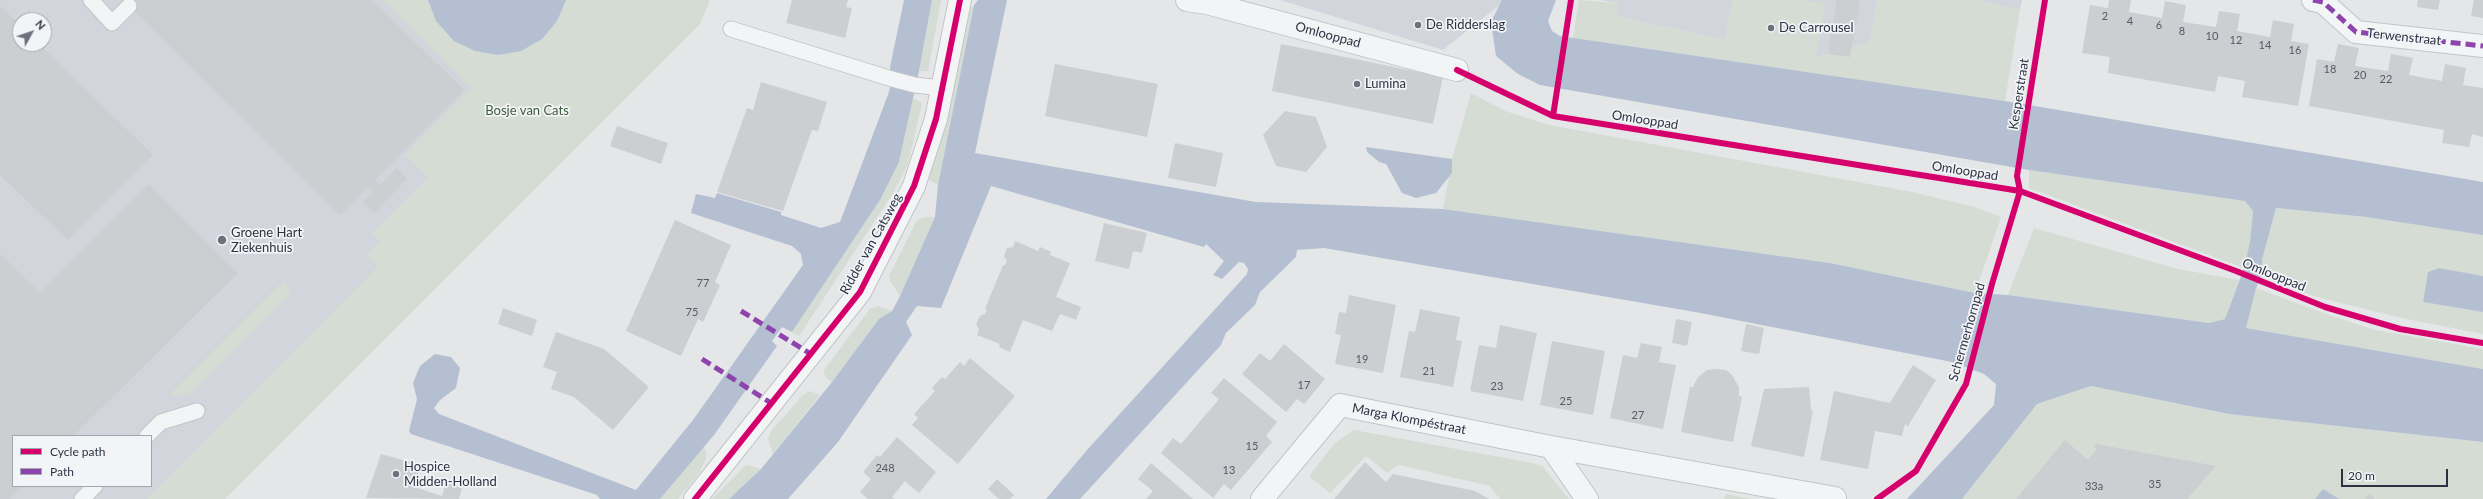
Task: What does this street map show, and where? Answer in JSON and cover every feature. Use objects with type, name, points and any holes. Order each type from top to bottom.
[{"type":"street","name":"Ridder van Catsweg","points":[[695,499],[860,292],[914,186],[936,119],[960,0]]},
{"type":"street","name":"Omlooppad","points":[[1187,0],[1207,3],[1457,70]]},
{"type":"street","name":"Terwenstraat","points":[[2313,0],[2324,2],[2356,32],[2483,46]]},
{"type":"street","name":"Marga Klompéstraat","points":[[1262,499],[1340,405],[1551,447],[1835,498]]},
{"type":"street","points":[[1551,447],[1587,499]]},
{"type":"lane","points":[[91,0],[112,23],[129,6]]},
{"type":"lane","points":[[731,29],[892,79],[915,85],[942,88]]},
{"type":"lane","points":[[148,435],[162,422],[197,411]]},
{"type":"lane","points":[[82,499],[95,487]]},
{"type":"shaded area","name":"Groene Hart Ziekenhuis","points":[[0,0],[663,0],[197,499],[0,499]]},
{"type":"shaded area","name":"De Ridderslag","points":[[1280,0],[1506,0],[1443,50]]},
{"type":"shaded area","name":"De Carrousel","points":[[1600,0],[1878,0],[1869,43],[1816,57],[1725,40],[1616,16],[1618,3]]},
{"type":"shaded area","points":[[1975,0],[2022,0],[2020,10]]},
{"type":"green space","name":"Bosje van Cats","points":[[383,0],[428,0],[428,4],[557,21],[566,0],[710,0],[700,24],[225,499],[147,499],[378,266],[367,254],[380,241],[372,233],[428,178],[405,155],[471,88]]},
{"type":"green space","points":[[932,0],[941,0],[928,71],[919,71]]},
{"type":"green space","points":[[1579,0],[1619,3],[1616,16],[1725,40],[1732,0],[1805,0],[1826,4],[1816,57],[1869,43],[1878,0],[1975,0],[2020,10],[2005,101],[1573,38]]},
{"type":"green space","points":[[974,5],[938,185],[928,179],[967,11]]},
{"type":"green space","points":[[1471,93],[1505,111],[1549,125],[1912,192],[1974,207],[2001,217],[1975,293],[1830,263],[1443,209],[1449,177],[1452,173],[1452,159]]},
{"type":"green space","points":[[913,98],[922,103],[908,164],[893,193],[799,336],[792,332],[880,200],[899,162]]},
{"type":"green space","points":[[2029,170],[2245,201],[2253,210],[2250,242],[2244,268],[2029,188]]},
{"type":"green space","points":[[2276,208],[2366,217],[2483,235],[2483,276],[2439,268],[2428,272],[2423,302],[2483,312],[2483,334],[2397,317],[2313,296],[2262,274],[2262,260]]},
{"type":"green space","points":[[926,217],[935,217],[900,296],[890,281],[889,276],[917,220]]},
{"type":"green space","points":[[2034,228],[2178,269],[2239,280],[2225,319],[2209,323],[2008,295]]},
{"type":"green space","points":[[283,281],[290,288],[290,294],[194,391],[187,395],[169,395]]},
{"type":"green space","points":[[2256,288],[2375,330],[2483,349],[2483,369],[2246,328]]},
{"type":"green space","points":[[878,306],[892,311],[879,319],[832,382],[824,375],[824,370],[870,309]]},
{"type":"green space","points":[[2091,386],[2229,414],[2483,442],[2483,499],[1962,499],[2037,404]]},
{"type":"green space","points":[[810,391],[820,395],[773,454],[768,438],[772,430],[803,395]]},
{"type":"green space","points":[[1354,430],[1542,466],[1569,499],[1500,499],[1490,486],[1399,465],[1387,473],[1366,456],[1330,493],[1309,476],[1335,443]]},
{"type":"green space","points":[[703,447],[706,451],[706,459],[699,473],[678,499],[660,499]]},
{"type":"green space","points":[[746,465],[761,469],[729,499],[712,499]]},
{"type":"green space","points":[[1726,494],[1751,499],[1724,499]]},
{"type":"water","points":[[428,0],[566,0],[557,21],[542,39],[521,51],[498,55],[475,51],[454,41],[436,21]]},
{"type":"water","points":[[904,0],[932,0],[919,71],[899,162],[880,200],[792,332],[782,327],[772,341],[777,346],[714,435],[660,499],[600,499],[597,495],[411,434],[409,431],[417,399],[413,383],[420,366],[435,354],[451,357],[460,368],[456,388],[440,400],[434,408],[439,414],[636,490],[693,420],[803,265],[801,254],[792,246],[691,213],[696,194],[715,198],[717,193],[781,212],[781,215],[821,228],[840,222],[889,92],[892,79],[890,67]]},
{"type":"water","points":[[978,0],[1007,0],[975,153],[1256,202],[1443,209],[1830,263],[1975,293],[2008,295],[2209,323],[2225,319],[2244,268],[2250,242],[2253,211],[2245,201],[2029,170],[1540,85],[1518,74],[1496,56],[1491,22],[1502,0],[1556,0],[1548,21],[1552,31],[1560,36],[2005,101],[2483,182],[2483,235],[2366,217],[2276,208],[2262,260],[2262,274],[2256,288],[2246,328],[2483,369],[2483,442],[2229,414],[2091,386],[2037,404],[1962,499],[1907,499],[1994,405],[1996,384],[1984,374],[1952,362],[1695,312],[1324,248],[1297,250],[1296,257],[1260,292],[1255,305],[1226,333],[1221,345],[1080,499],[1046,499],[1087,450],[1247,274],[1248,269],[1244,263],[1239,262],[1222,279],[1213,275],[1224,261],[1206,244],[1204,247],[991,186],[941,308],[917,306],[906,322],[912,335],[838,442],[788,499],[729,499],[761,469],[832,382],[879,319],[892,311],[900,296],[935,217],[938,185],[974,5]]},
{"type":"water","points":[[1366,147],[1452,159],[1452,173],[1436,193],[1416,198],[1402,193],[1386,164],[1379,162],[1367,152]]},
{"type":"water","points":[[2439,268],[2483,276],[2483,312],[2423,302],[2428,272]]},
{"type":"water","points":[[2323,489],[2339,499],[2315,499]]},
{"type":"building","points":[[123,0],[372,0],[464,90],[375,180],[380,185],[397,168],[407,179],[374,213],[363,202],[373,192],[368,187],[340,215]]},
{"type":"building","points":[[792,0],[848,0],[846,7],[852,8],[845,38],[786,23]]},
{"type":"building","points":[[1837,0],[1860,0],[1850,57],[1828,54]]},
{"type":"building","points":[[2109,0],[2131,0],[2129,12],[2162,18],[2165,1],[2186,5],[2183,22],[2216,27],[2219,11],[2240,14],[2237,31],[2270,37],[2273,20],[2294,24],[2291,41],[2309,44],[2298,106],[2242,97],[2245,81],[2218,76],[2215,92],[2108,73],[2110,57],[2082,53],[2090,5],[2108,8]]},
{"type":"building","points":[[2418,0],[2440,0],[2438,10],[2417,7]]},
{"type":"building","points":[[2474,0],[2483,0],[2483,18],[2471,16]]},
{"type":"building","points":[[0,6],[12,17],[12,52],[47,52],[153,155],[68,240],[0,175]]},
{"type":"building","name":"Lumina","points":[[1281,44],[1443,77],[1433,124],[1272,91]]},
{"type":"building","points":[[2338,44],[2359,48],[2355,66],[2388,71],[2391,54],[2413,58],[2409,75],[2442,81],[2445,64],[2466,68],[2463,85],[2483,88],[2483,137],[2472,134],[2469,147],[2442,143],[2444,130],[2309,106],[2317,59],[2334,62]]},
{"type":"building","points":[[1055,64],[1158,84],[1147,137],[1045,116]]},
{"type":"building","points":[[761,82],[827,102],[818,131],[812,130],[783,211],[717,192],[747,108],[753,110]]},
{"type":"building","points":[[1285,111],[1316,117],[1327,147],[1306,172],[1276,166],[1263,135]]},
{"type":"building","points":[[617,126],[668,143],[661,164],[610,146]]},
{"type":"building","points":[[1175,143],[1223,153],[1216,187],[1168,178]]},
{"type":"building","points":[[149,184],[238,273],[74,435],[12,435],[12,487],[22,487],[10,499],[0,499],[0,254],[40,293]]},
{"type":"building","points":[[675,220],[731,245],[715,282],[720,285],[703,322],[698,319],[681,356],[626,331]]},
{"type":"building","points":[[1104,223],[1147,233],[1142,253],[1133,251],[1129,269],[1095,261]]},
{"type":"building","points":[[1015,241],[1038,251],[1040,247],[1051,252],[1050,255],[1070,263],[1056,297],[1081,307],[1076,320],[1060,314],[1052,331],[1023,320],[1010,352],[999,347],[1000,344],[977,335],[979,329],[976,324],[980,316],[985,314],[987,310],[985,309],[1003,265],[1005,265],[1007,261],[1004,256],[1007,248],[1013,247]]},
{"type":"building","points":[[1349,295],[1396,305],[1383,373],[1335,364],[1341,335],[1335,334],[1339,312],[1346,313]]},
{"type":"building","points":[[503,308],[537,320],[532,336],[498,324]]},
{"type":"building","points":[[1420,309],[1460,317],[1456,340],[1462,341],[1453,387],[1400,377],[1409,331],[1415,332]]},
{"type":"building","points":[[1676,319],[1692,322],[1687,346],[1672,343]]},
{"type":"building","points":[[1746,324],[1764,328],[1759,354],[1741,351]]},
{"type":"building","points":[[1500,325],[1537,333],[1523,401],[1470,391],[1479,345],[1496,348]]},
{"type":"building","points":[[556,332],[604,349],[649,387],[613,430],[574,397],[551,389],[557,372],[543,367]]},
{"type":"building","points":[[1552,341],[1605,351],[1593,415],[1540,405]]},
{"type":"building","points":[[1641,343],[1662,347],[1659,362],[1676,365],[1663,429],[1610,418],[1623,355],[1637,358]]},
{"type":"building","points":[[1284,344],[1325,379],[1304,404],[1297,399],[1286,412],[1242,374],[1260,353],[1270,361]]},
{"type":"building","points":[[970,358],[1015,396],[958,464],[912,425],[918,418],[914,414],[935,391],[932,388],[942,377],[945,379],[960,362],[964,366]]},
{"type":"building","points":[[1913,365],[1936,380],[1908,426],[1905,424],[1902,436],[1875,431],[1868,469],[1820,460],[1834,391],[1890,403]]},
{"type":"building","points":[[1707,370],[1726,370],[1732,375],[1739,387],[1739,396],[1742,397],[1733,442],[1681,432],[1690,387],[1693,387],[1698,377]]},
{"type":"building","points":[[1224,378],[1277,422],[1266,436],[1272,442],[1231,490],[1224,484],[1213,498],[1161,453],[1173,438],[1181,444],[1219,399],[1211,393]]},
{"type":"building","points":[[1809,387],[1811,410],[1813,411],[1804,457],[1751,446],[1764,389]]},
{"type":"building","points":[[897,437],[936,472],[919,493],[905,481],[892,497],[895,499],[868,499],[860,492],[871,479],[863,472],[877,455],[880,457]]},
{"type":"building","points":[[2065,440],[2088,460],[2097,449],[2094,446],[2096,444],[2216,466],[2187,499],[2016,499]]},
{"type":"building","name":"Hospice Midden-Holland","points":[[381,454],[421,465],[414,487],[442,496],[446,483],[462,488],[459,499],[366,498]]},
{"type":"building","points":[[1365,462],[1386,482],[1393,474],[1475,491],[1489,499],[1334,499]]},
{"type":"building","points":[[1151,463],[1193,499],[1146,499],[1153,491],[1138,479]]},
{"type":"building","points":[[997,479],[1014,495],[1010,499],[999,499],[988,489]]},
{"type":"building","points":[[2369,494],[2375,499],[2365,499]]},
{"type":"marked path","points":[[2313,0],[2323,2],[2356,32],[2483,46]]},
{"type":"marked path","points":[[741,311],[811,354]]},
{"type":"marked path","points":[[702,359],[771,403]]},
{"type":"cycle path","points":[[695,499],[860,292],[914,186],[936,119],[960,0]]},
{"type":"cycle path","points":[[1553,116],[1571,0]]},
{"type":"cycle path","name":"Kesperstraat","points":[[1877,499],[1916,471],[1966,384],[1992,284],[2020,191],[2017,176],[2045,0]]},
{"type":"cycle path","points":[[1457,70],[1553,116],[2020,191],[2236,271],[2325,307],[2400,329],[2483,343]]},
{"type":"place","name":"De Ridderslag","points":[[1418,25]]},
{"type":"place","name":"De Carrousel","points":[[1771,28]]},
{"type":"place","name":"Lumina","points":[[1357,84]]},
{"type":"place","name":"Groene Hart Ziekenhuis","points":[[222,240]]},
{"type":"place","name":"Hospice Midden-Holland","points":[[396,474]]}]
